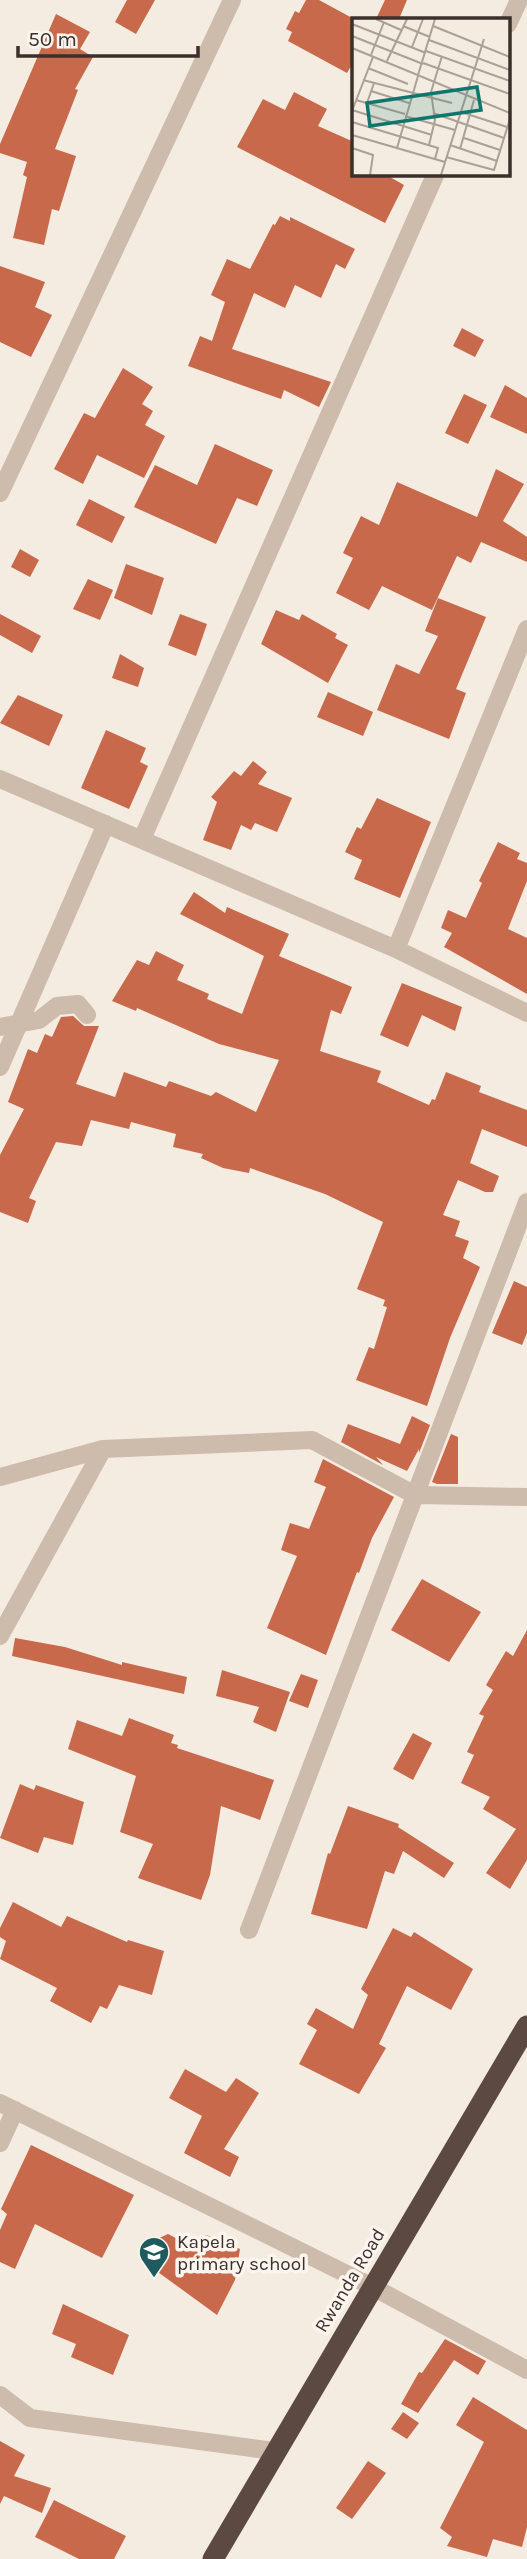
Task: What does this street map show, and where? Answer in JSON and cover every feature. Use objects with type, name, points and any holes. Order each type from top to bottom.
[{"type":"highway","name":"Rwanda Road","points":[[213,2559],[274,2451],[527,2026]]},
{"type":"street","points":[[0,493],[232,0]]},
{"type":"street","points":[[510,21],[523,1]]},
{"type":"street","points":[[142,839],[435,175]]},
{"type":"street","points":[[396,949],[527,629]]},
{"type":"street","points":[[0,779],[396,949],[527,1013]]},
{"type":"street","points":[[0,1067],[5,1039],[20,1022],[106,824]]},
{"type":"street","points":[[0,1027],[38,1020],[57,1006],[78,1004],[87,1015]]},
{"type":"street","points":[[249,1930],[527,1202]]},
{"type":"street","points":[[0,1477],[103,1450],[312,1440],[415,1495],[527,1497]]},
{"type":"street","points":[[0,1636],[103,1450]]},
{"type":"street","points":[[0,2143],[7,2107],[372,2286],[527,2370]]},
{"type":"street","points":[[0,2395],[30,2418],[274,2451]]},
{"type":"building","points":[[127,0],[155,0],[136,34],[115,22]]},
{"type":"building","points":[[306,0],[319,0],[352,18],[352,64],[347,73],[288,41],[292,32],[286,29],[295,11],[299,13]]},
{"type":"building","points":[[385,0],[407,0],[399,18],[376,18]]},
{"type":"building","points":[[56,14],[90,32],[80,49],[93,57],[75,89],[78,90],[55,149],[76,156],[59,211],[52,209],[44,245],[13,238],[27,177],[23,175],[27,162],[0,153],[0,144]]},
{"type":"building","points":[[294,92],[327,109],[318,126],[352,141],[352,175],[386,175],[404,185],[385,223],[237,147],[263,99],[285,110]]},
{"type":"building","points":[[280,216],[290,221],[290,217],[355,249],[345,269],[336,264],[321,298],[295,285],[285,308],[254,293],[232,349],[331,382],[319,407],[284,390],[281,399],[188,366],[200,336],[212,341],[225,302],[211,295],[227,259],[250,269],[273,224],[275,225]]},
{"type":"building","points":[[0,266],[45,282],[35,307],[52,315],[31,357],[0,342]]},
{"type":"building","points":[[462,328],[484,340],[475,357],[453,346]]},
{"type":"building","points":[[123,368],[153,387],[142,404],[153,411],[145,425],[165,436],[144,478],[97,455],[83,484],[54,469],[84,413],[95,418]]},
{"type":"building","points":[[505,385],[527,398],[527,434],[490,417]]},
{"type":"building","points":[[464,394],[487,405],[468,444],[445,433]]},
{"type":"building","points":[[215,444],[273,470],[257,506],[237,498],[216,544],[134,507],[155,465],[197,485]]},
{"type":"building","points":[[496,469],[524,484],[503,521],[527,537],[527,562],[481,542],[471,563],[457,556],[432,610],[382,586],[369,610],[336,593],[353,558],[343,553],[361,516],[379,525],[397,482],[477,517]]},
{"type":"building","points":[[89,499],[125,517],[112,543],[76,525]]},
{"type":"building","points":[[20,549],[39,560],[30,577],[11,567]]},
{"type":"building","points":[[126,564],[164,578],[152,615],[114,598]]},
{"type":"building","points":[[88,579],[113,590],[100,620],[73,609]]},
{"type":"building","points":[[438,598],[486,617],[456,689],[466,693],[449,739],[377,710],[396,664],[419,674],[438,636],[425,631]]},
{"type":"building","points":[[276,610],[299,620],[302,614],[337,634],[335,638],[348,645],[328,683],[261,644]]},
{"type":"building","points":[[0,614],[41,636],[32,653],[0,635]]},
{"type":"building","points":[[180,614],[207,624],[196,656],[168,645]]},
{"type":"building","points":[[120,654],[144,668],[138,687],[112,678]]},
{"type":"building","points":[[328,692],[373,712],[363,736],[317,717]]},
{"type":"building","points":[[18,695],[63,715],[49,746],[0,723]]},
{"type":"building","points":[[106,730],[146,748],[140,762],[148,766],[129,809],[81,788]]},
{"type":"building","points":[[253,761],[267,772],[258,784],[292,798],[277,832],[255,823],[251,830],[241,825],[231,850],[203,840],[217,802],[211,797],[234,771],[241,776]]},
{"type":"building","points":[[377,798],[431,822],[400,898],[354,879],[362,860],[345,852],[357,827],[361,829]]},
{"type":"building","points":[[498,842],[520,853],[517,859],[527,863],[527,881],[508,929],[527,938],[527,994],[444,947],[452,933],[441,928],[448,910],[466,918],[482,883],[479,881]]},
{"type":"building","points":[[194,892],[225,913],[227,907],[289,934],[279,956],[352,987],[341,1014],[331,1010],[320,1051],[381,1071],[377,1082],[429,1105],[432,1099],[435,1100],[446,1072],[481,1086],[479,1092],[527,1110],[527,1147],[482,1129],[470,1163],[499,1176],[493,1192],[485,1192],[458,1180],[443,1215],[460,1221],[455,1236],[469,1241],[463,1258],[480,1267],[450,1338],[427,1406],[356,1380],[369,1347],[374,1349],[387,1307],[383,1306],[385,1300],[357,1289],[383,1222],[325,1194],[250,1168],[249,1173],[223,1168],[201,1158],[203,1154],[173,1147],[176,1134],[131,1122],[129,1129],[91,1120],[82,1146],[56,1142],[29,1198],[36,1201],[28,1223],[0,1212],[0,1155],[24,1109],[8,1102],[28,1049],[37,1053],[45,1034],[52,1037],[61,1017],[73,1016],[84,1026],[99,1026],[76,1084],[115,1097],[124,1072],[166,1087],[169,1081],[211,1096],[216,1092],[256,1112],[279,1060],[219,1044],[137,1008],[136,1011],[112,1001],[137,960],[149,965],[156,951],[184,965],[177,980],[209,994],[207,999],[242,1014],[264,956],[180,914]]},
{"type":"building","points":[[402,983],[462,1007],[455,1031],[422,1015],[408,1047],[380,1035]]},
{"type":"building","points":[[514,1281],[527,1287],[527,1333],[522,1345],[492,1333]]},
{"type":"building","points":[[412,1416],[430,1425],[419,1453],[419,1449],[407,1471],[376,1457],[383,1465],[341,1442],[348,1424],[400,1444]]},
{"type":"building","points":[[451,1434],[458,1437],[458,1484],[437,1484],[432,1482]]},
{"type":"building","points":[[323,1459],[394,1497],[372,1538],[359,1573],[357,1572],[326,1655],[267,1628],[297,1556],[281,1550],[290,1523],[309,1529],[326,1487],[314,1482]]},
{"type":"building","points":[[422,1579],[481,1612],[449,1662],[391,1630]]},
{"type":"building","points":[[527,1630],[527,1860],[510,1889],[486,1873],[516,1829],[483,1809],[490,1797],[461,1783],[474,1755],[467,1752],[484,1716],[479,1714],[493,1690],[486,1685],[506,1651],[513,1656]]},
{"type":"building","points":[[15,1638],[65,1647],[122,1665],[122,1662],[187,1677],[184,1694],[12,1656]]},
{"type":"building","points":[[222,1670],[290,1692],[276,1732],[253,1722],[259,1707],[216,1696]]},
{"type":"building","points":[[301,1674],[318,1680],[308,1708],[289,1701]]},
{"type":"building","points":[[129,1718],[174,1735],[171,1743],[178,1745],[177,1748],[274,1780],[260,1820],[221,1806],[210,1875],[201,1900],[138,1878],[153,1844],[120,1832],[136,1776],[68,1749],[77,1720],[122,1736]]},
{"type":"building","points":[[413,1733],[432,1743],[413,1780],[393,1769]]},
{"type":"building","points":[[20,1784],[34,1790],[36,1785],[84,1802],[73,1845],[44,1837],[38,1853],[0,1838]]},
{"type":"building","points":[[348,1806],[399,1824],[398,1827],[454,1863],[444,1878],[403,1851],[394,1874],[385,1871],[367,1929],[311,1914],[328,1853],[330,1854]]},
{"type":"building","points":[[13,1902],[61,1927],[67,1916],[127,1942],[128,1940],[164,1951],[152,1995],[119,1985],[107,2009],[100,2006],[91,2023],[50,2001],[57,1988],[0,1959],[6,1941],[0,1937],[0,1928]]},
{"type":"building","points":[[393,1928],[411,1937],[414,1932],[473,1969],[451,2010],[407,1986],[379,2044],[386,2048],[359,2094],[299,2064],[317,2030],[307,2024],[316,2008],[353,2029],[368,1995],[361,1989]]},
{"type":"building","points":[[185,2069],[226,2092],[236,2078],[259,2093],[224,2149],[239,2157],[230,2177],[184,2153],[202,2116],[169,2098]]},
{"type":"building","points":[[31,2145],[134,2195],[102,2258],[35,2224],[15,2269],[0,2262],[0,2230],[7,2214],[1,2209]]},
{"type":"building","points":[[168,2234],[197,2249],[206,2235],[240,2249],[235,2280],[217,2315],[151,2267],[150,2252],[157,2239]]},
{"type":"building","points":[[63,2304],[129,2335],[113,2375],[71,2357],[76,2344],[52,2334]]},
{"type":"building","points":[[445,2339],[486,2361],[478,2375],[454,2360],[418,2413],[401,2404],[419,2372],[422,2373]]},
{"type":"building","points":[[473,2397],[527,2430],[527,2527],[522,2547],[493,2539],[487,2557],[447,2546],[452,2537],[440,2528],[484,2442],[456,2425]]},
{"type":"building","points":[[403,2412],[419,2423],[407,2439],[391,2429]]},
{"type":"building","points":[[0,2441],[25,2455],[14,2476],[51,2488],[42,2513],[4,2496],[0,2504]]},
{"type":"building","points":[[368,2461],[386,2473],[352,2519],[336,2508]]},
{"type":"building","points":[[54,2500],[126,2536],[114,2559],[79,2559],[35,2537]]},
{"type":"place","name":"Kapela primary school","points":[[154,2279]]}]
